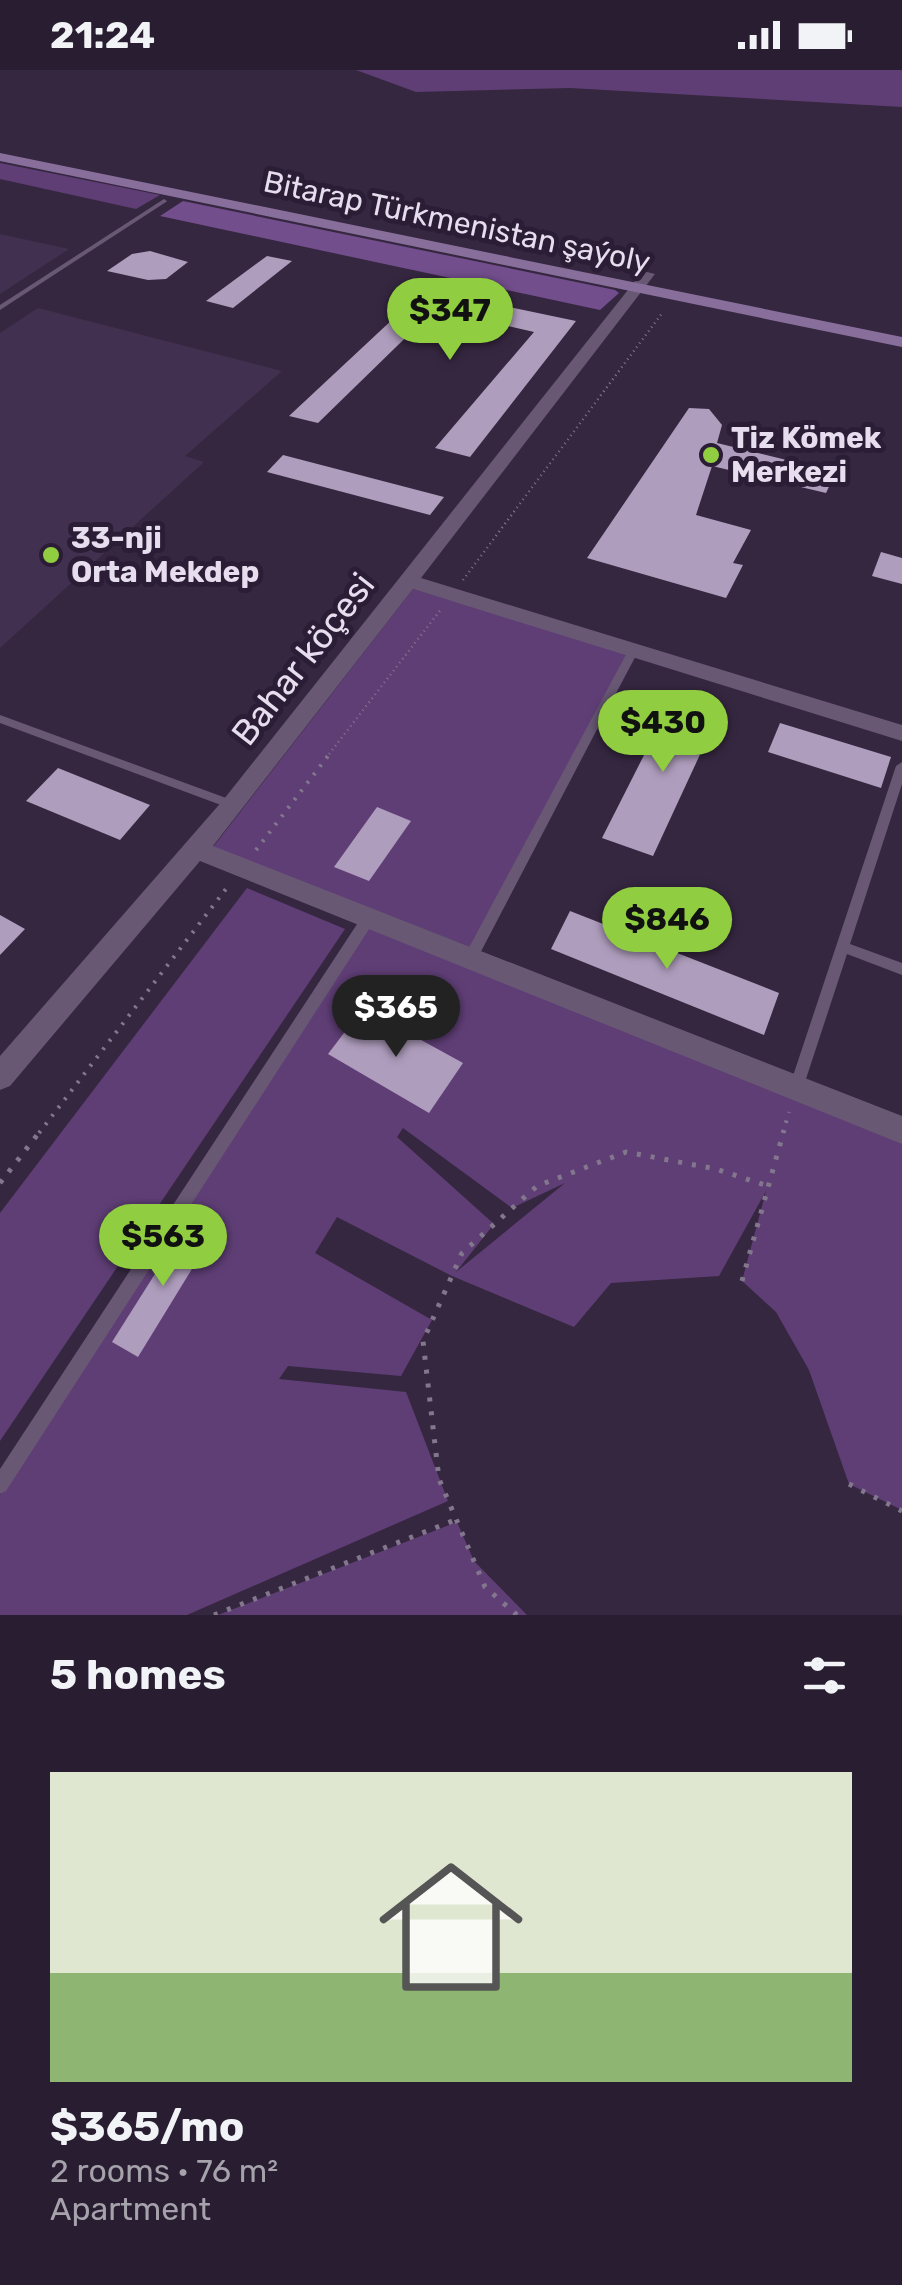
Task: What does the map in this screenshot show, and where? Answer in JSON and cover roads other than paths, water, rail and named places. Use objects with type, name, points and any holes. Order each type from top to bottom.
[{"type":"main road","name":"Bitarap Türkmenistan şaýoly","points":[[0,145],[643,280],[676,295],[902,342]]},
{"type":"main road","name":"Bitarap Türkmenistan şaýoly","points":[[0,157],[643,280],[902,325]]},
{"type":"street","name":"Bahar köçesi","points":[[0,1076],[234,806],[643,280]]},
{"type":"street","points":[[409,581],[902,733]]},
{"type":"street","points":[[195,849],[902,1130]]},
{"type":"lane","points":[[0,308],[164,200]]},
{"type":"lane","points":[[470,959],[634,650]]},
{"type":"lane","points":[[0,719],[234,806]]},
{"type":"lane","points":[[796,1088],[902,766]]},
{"type":"lane","points":[[0,1485],[368,919]]},
{"type":"lane","points":[[842,946],[902,969]]},
{"type":"place","name":"Tiz Kömek Merkezi","points":[[711,455]]},
{"type":"place","name":"33-nji Orta Mekdep","points":[[51,555]]}]
